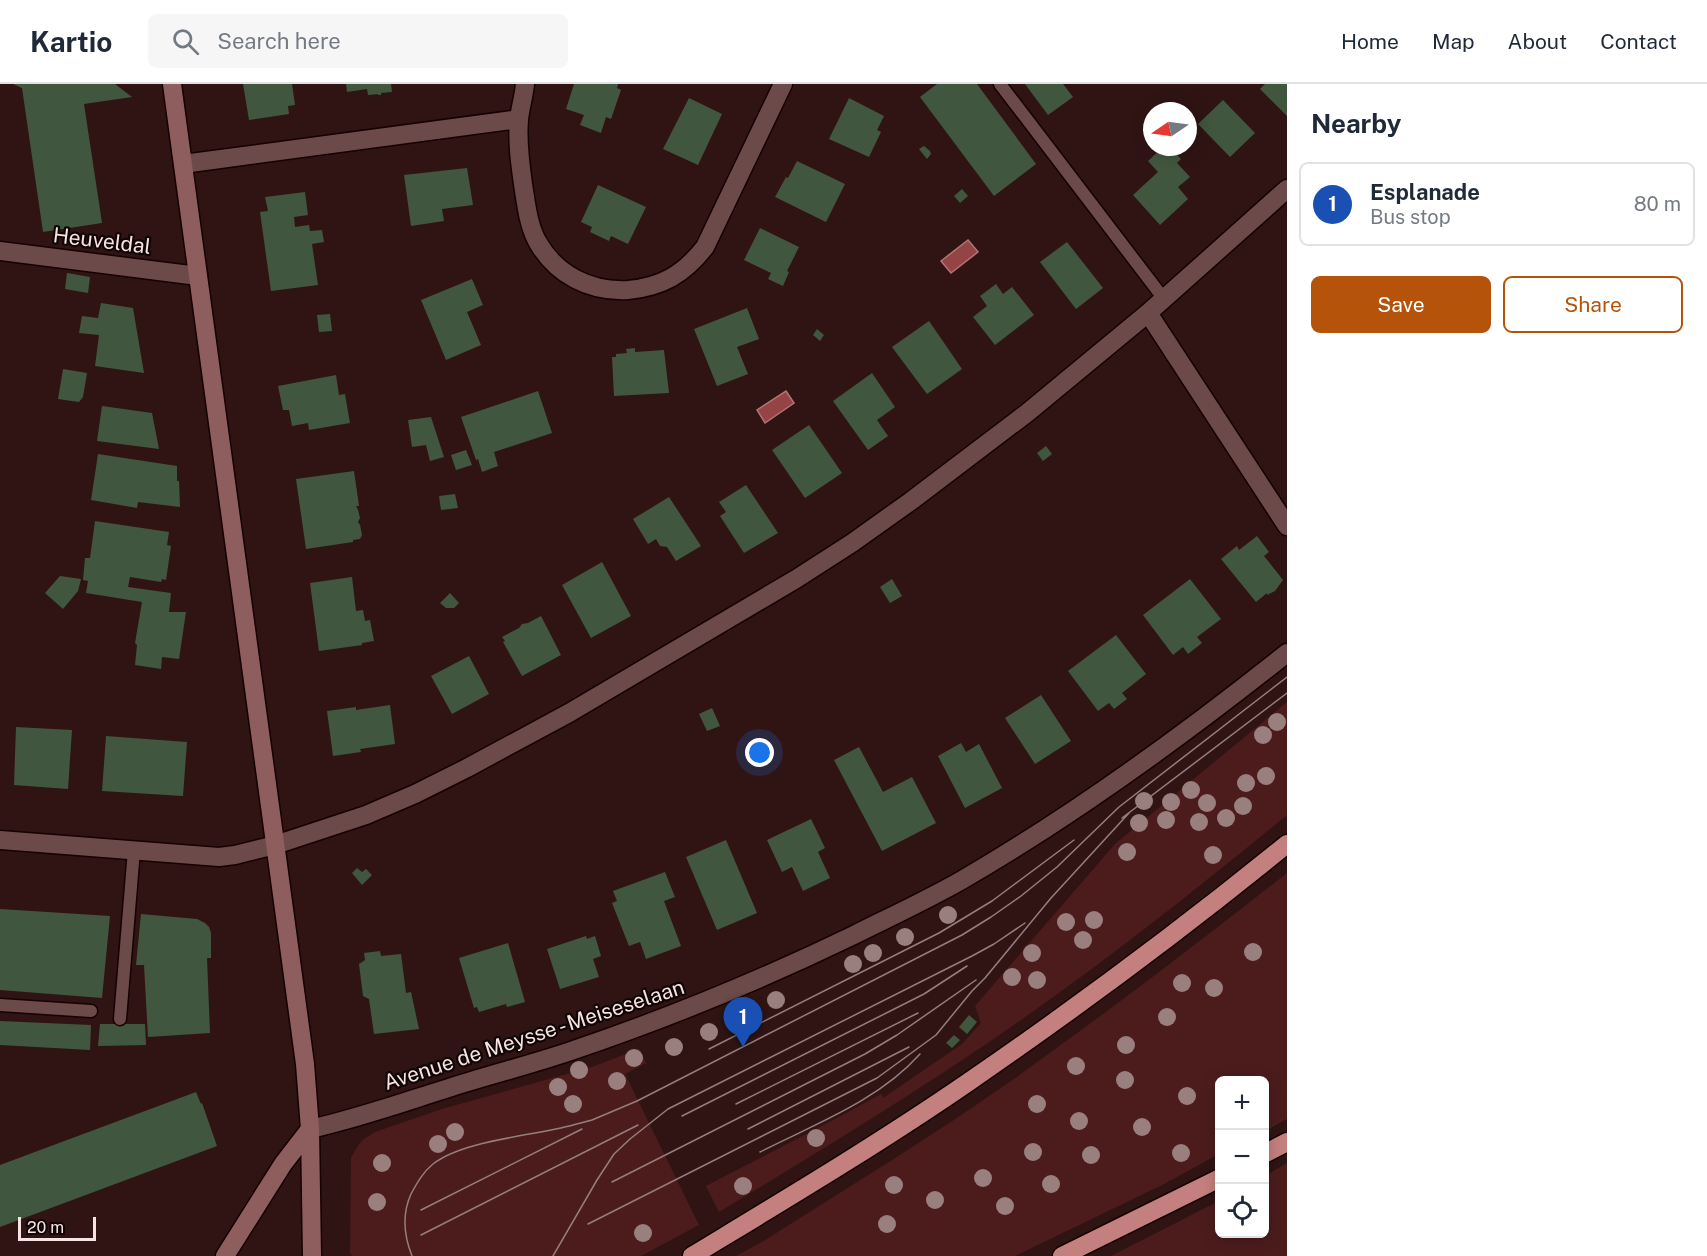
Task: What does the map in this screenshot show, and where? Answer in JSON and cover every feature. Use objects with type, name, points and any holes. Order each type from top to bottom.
[{"type":"highway","points":[[692,1256],[831,1172],[968,1082],[1101,988],[1214,904],[1287,844]]},
{"type":"highway","points":[[1269,1151],[1287,1142]]},
{"type":"highway","points":[[1062,1256],[1215,1180]]},
{"type":"main road","points":[[172,84],[305,1064],[310,1129],[312,1256]]},
{"type":"main road","points":[[225,1256],[283,1164],[310,1129]]},
{"type":"street","points":[[525,84],[519,119],[519,158],[529,218],[536,240],[562,271],[577,281],[610,290],[642,288],[657,284],[672,278],[694,261],[705,247],[783,84]]},
{"type":"street","points":[[183,164],[519,119]]},
{"type":"street","points":[[0,840],[219,857],[235,855],[366,815],[467,768],[569,713],[796,579],[852,543],[1019,420],[1148,313],[1287,189]]},
{"type":"street","name":"Heuveldal","points":[[0,251],[198,276]]},
{"type":"street","points":[[1148,313],[1287,526]]},
{"type":"street","name":"Avenue de Meysse - Meiseselaan","points":[[310,1129],[349,1120],[423,1095],[566,1053],[652,1022],[752,982],[869,927],[960,881],[1050,826],[1166,745],[1287,653]]},
{"type":"lane","points":[[1000,84],[1164,298]]},
{"type":"lane","points":[[120,1019],[134,850]]},
{"type":"lane","points":[[0,1005],[91,1011]]},
{"type":"shaded area","points":[[968,240],[978,252],[951,273],[941,261]]},
{"type":"shaded area","points":[[786,391],[794,403],[765,423],[757,410]]},
{"type":"shaded area","points":[[1287,702],[1287,815],[1143,930],[1033,1012],[893,1105],[719,1212],[706,1186],[881,1094],[883,1098],[962,1044],[981,1023],[975,1006],[1115,844]]},
{"type":"shaded area","points":[[1287,873],[1287,1119],[1269,1129],[1269,1076],[1215,1076],[1215,1156],[1164,1184],[1015,1256],[736,1256],[762,1242],[993,1094],[1190,949]]},
{"type":"shaded area","points":[[639,1049],[646,1063],[625,1074],[699,1225],[641,1256],[352,1256],[350,1253],[351,1158],[364,1139],[375,1132],[442,1109],[592,1067]]},
{"type":"shaded area","points":[[1287,1163],[1287,1256],[1111,1256],[1215,1203],[1215,1238],[1269,1238],[1269,1174]]},
{"type":"building","points":[[13,84],[115,84],[132,97],[84,104],[102,223],[43,232],[22,88]]},
{"type":"building","points":[[243,84],[292,84],[295,105],[288,106],[289,114],[249,120]]},
{"type":"building","points":[[346,84],[391,84],[392,92],[368,95],[367,89],[347,92]]},
{"type":"building","points":[[574,84],[618,84],[617,88],[621,90],[611,119],[606,117],[601,133],[580,125],[584,115],[566,109]]},
{"type":"building","points":[[937,84],[977,84],[1036,164],[994,196],[920,97]]},
{"type":"building","points":[[1025,84],[1063,84],[1073,97],[1048,115]]},
{"type":"building","points":[[1265,84],[1287,84],[1287,116],[1260,89]]},
{"type":"building","points":[[689,98],[722,114],[698,165],[663,149]]},
{"type":"building","points":[[849,98],[884,116],[877,130],[881,132],[869,157],[829,139]]},
{"type":"building","points":[[1223,100],[1255,133],[1230,157],[1198,124]]},
{"type":"building","points":[[924,146],[931,154],[927,159],[919,149]]},
{"type":"building","points":[[1153,156],[1178,156],[1181,159],[1177,163],[1190,177],[1178,187],[1188,199],[1160,225],[1133,195],[1158,172],[1148,161]]},
{"type":"building","points":[[797,161],[845,184],[826,222],[775,197]]},
{"type":"building","points":[[467,168],[473,205],[442,209],[444,221],[411,226],[404,175]]},
{"type":"building","points":[[598,185],[646,207],[628,244],[611,236],[609,241],[590,232],[592,227],[581,222]]},
{"type":"building","points":[[962,189],[968,196],[960,203],[954,196]]},
{"type":"building","points":[[305,192],[308,215],[294,217],[295,227],[309,225],[310,231],[322,230],[324,242],[312,244],[318,285],[271,291],[260,212],[268,211],[265,197]]},
{"type":"building","points":[[760,228],[799,247],[787,271],[789,272],[783,286],[768,279],[771,273],[744,260]]},
{"type":"building","points":[[1067,242],[1103,288],[1076,309],[1040,262]]},
{"type":"building","points":[[67,273],[90,277],[88,293],[65,289]]},
{"type":"building","points":[[472,279],[483,305],[467,312],[481,345],[446,360],[421,300]]},
{"type":"building","points":[[996,284],[1003,294],[1012,287],[1034,315],[995,345],[973,317],[987,306],[980,296]]},
{"type":"building","points":[[101,303],[133,308],[144,373],[95,366],[99,335],[79,333],[82,316],[98,318]]},
{"type":"building","points":[[747,308],[759,339],[737,347],[748,374],[717,386],[694,329]]},
{"type":"building","points":[[330,314],[332,331],[319,332],[317,315]]},
{"type":"building","points":[[929,321],[962,369],[927,394],[892,347]]},
{"type":"building","points":[[817,329],[824,335],[820,341],[813,335]]},
{"type":"building","points":[[635,348],[635,352],[664,350],[669,393],[614,396],[612,357],[616,357],[616,354],[627,353],[626,349]]},
{"type":"building","points":[[63,369],[87,373],[83,397],[79,402],[58,399]]},
{"type":"building","points":[[872,373],[895,407],[877,420],[888,436],[868,450],[833,401]]},
{"type":"building","points":[[336,375],[339,395],[345,394],[350,423],[309,430],[308,423],[292,426],[289,410],[283,410],[278,386]]},
{"type":"building","points":[[538,391],[552,433],[494,452],[498,466],[482,472],[461,417]]},
{"type":"building","points":[[102,406],[152,413],[159,449],[97,441]]},
{"type":"building","points":[[431,417],[444,457],[430,461],[426,445],[412,447],[408,420]]},
{"type":"building","points":[[809,425],[842,473],[805,498],[772,450]]},
{"type":"building","points":[[1046,446],[1052,454],[1043,461],[1037,453]]},
{"type":"building","points":[[466,450],[472,465],[456,470],[451,455]]},
{"type":"building","points":[[98,454],[177,466],[180,507],[138,502],[137,508],[91,500]]},
{"type":"building","points":[[354,471],[359,506],[356,506],[360,518],[358,522],[362,535],[360,539],[306,549],[296,479]]},
{"type":"building","points":[[746,485],[778,533],[744,553],[720,516],[726,512],[719,502]]},
{"type":"building","points":[[455,494],[458,508],[441,510],[439,496]]},
{"type":"building","points":[[669,497],[701,546],[676,561],[667,547],[660,546],[656,539],[648,544],[633,519]]},
{"type":"building","points":[[95,521],[169,532],[167,545],[171,546],[166,580],[162,579],[161,582],[130,577],[128,587],[171,593],[169,612],[186,612],[179,659],[162,657],[161,669],[135,665],[137,645],[135,643],[142,602],[86,593],[88,581],[83,580],[85,558],[90,558]]},
{"type":"building","points":[[1257,536],[1269,552],[1264,556],[1283,580],[1275,591],[1267,595],[1267,593],[1256,602],[1221,559],[1237,546],[1239,550]]},
{"type":"building","points":[[602,562],[631,616],[591,638],[562,585]]},
{"type":"building","points":[[60,576],[81,579],[78,591],[63,609],[45,593]]},
{"type":"building","points":[[352,577],[356,611],[363,610],[365,621],[370,620],[374,641],[319,651],[310,583]]},
{"type":"building","points":[[892,579],[902,596],[890,603],[880,587]]},
{"type":"building","points":[[1190,579],[1221,619],[1197,637],[1202,643],[1188,654],[1183,647],[1173,655],[1143,615]]},
{"type":"building","points":[[450,593],[459,603],[454,608],[446,608],[440,603]]},
{"type":"building","points":[[541,616],[561,655],[522,676],[502,637],[522,624]]},
{"type":"building","points":[[1116,635],[1146,674],[1122,693],[1127,699],[1114,709],[1109,703],[1098,711],[1068,671]]},
{"type":"building","points":[[469,656],[489,694],[452,714],[431,676]]},
{"type":"building","points":[[1041,695],[1071,741],[1035,764],[1005,718]]},
{"type":"building","points":[[390,705],[395,744],[333,756],[327,711]]},
{"type":"building","points":[[712,708],[720,726],[707,731],[699,714]]},
{"type":"building","points":[[16,727],[72,730],[68,789],[14,785]]},
{"type":"building","points":[[106,736],[187,742],[183,796],[102,791]]},
{"type":"building","points":[[961,743],[966,752],[979,744],[1002,788],[965,808],[938,756]]},
{"type":"building","points":[[859,747],[883,792],[912,777],[936,823],[882,851],[834,760]]},
{"type":"building","points":[[811,819],[825,848],[818,852],[830,878],[803,891],[792,867],[782,872],[767,840]]},
{"type":"building","points":[[726,840],[757,913],[717,930],[686,857]]},
{"type":"building","points":[[357,868],[362,872],[366,869],[372,875],[362,885],[352,873]]},
{"type":"building","points":[[665,872],[675,897],[664,901],[681,946],[646,959],[640,942],[629,946],[612,903],[617,901],[613,891]]},
{"type":"building","points":[[0,909],[110,916],[102,998],[0,990]]},
{"type":"building","points":[[141,914],[197,919],[209,927],[211,958],[207,958],[210,1033],[148,1037],[144,965],[136,965]]},
{"type":"building","points":[[586,936],[587,939],[595,936],[601,956],[593,959],[599,977],[560,989],[547,949]]},
{"type":"building","points":[[508,943],[525,1002],[507,1007],[506,1004],[479,1012],[477,1007],[474,1008],[459,958]]},
{"type":"building","points":[[380,951],[381,956],[401,954],[406,993],[411,992],[419,1029],[374,1034],[369,999],[363,996],[359,964],[365,960],[364,953]]},
{"type":"building","points":[[969,1015],[977,1022],[967,1034],[959,1027]]},
{"type":"building","points":[[0,1021],[91,1025],[90,1050],[0,1045]]},
{"type":"building","points":[[100,1024],[145,1024],[146,1045],[98,1046]]},
{"type":"building","points":[[954,1035],[960,1040],[952,1048],[946,1043]]},
{"type":"building","points":[[196,1092],[217,1146],[0,1227],[0,1165]]},
{"type":"tram line","points":[[412,1256],[407,1241],[406,1209],[411,1194],[423,1174],[433,1164],[462,1149],[592,1120],[637,1101],[962,935],[1021,896],[1057,867],[1119,807],[1287,677]]},
{"type":"tram line","points":[[1122,818],[1287,693]]},
{"type":"tram line","points":[[588,1224],[877,1078],[936,1035],[1051,898],[1129,813]]},
{"type":"tram line","points":[[709,1049],[939,933],[992,901],[1074,840]]},
{"type":"tram line","points":[[553,1256],[614,1154],[668,1109],[972,956],[1025,923]]},
{"type":"tram line","points":[[682,1116],[924,994],[967,966]]},
{"type":"tram line","points":[[612,1182],[865,1054],[897,1035],[976,980]]},
{"type":"tram line","points":[[736,1104],[918,1013]]},
{"type":"tram line","points":[[748,1129],[909,1047]]},
{"type":"tram line","points":[[760,1152],[865,1098],[903,1071],[920,1054]]},
{"type":"tram line","points":[[421,1235],[638,1125]]},
{"type":"tram line","points":[[421,1210],[582,1129]]},
{"type":"place","name":"Esplanade","points":[[743,1047]]}]
